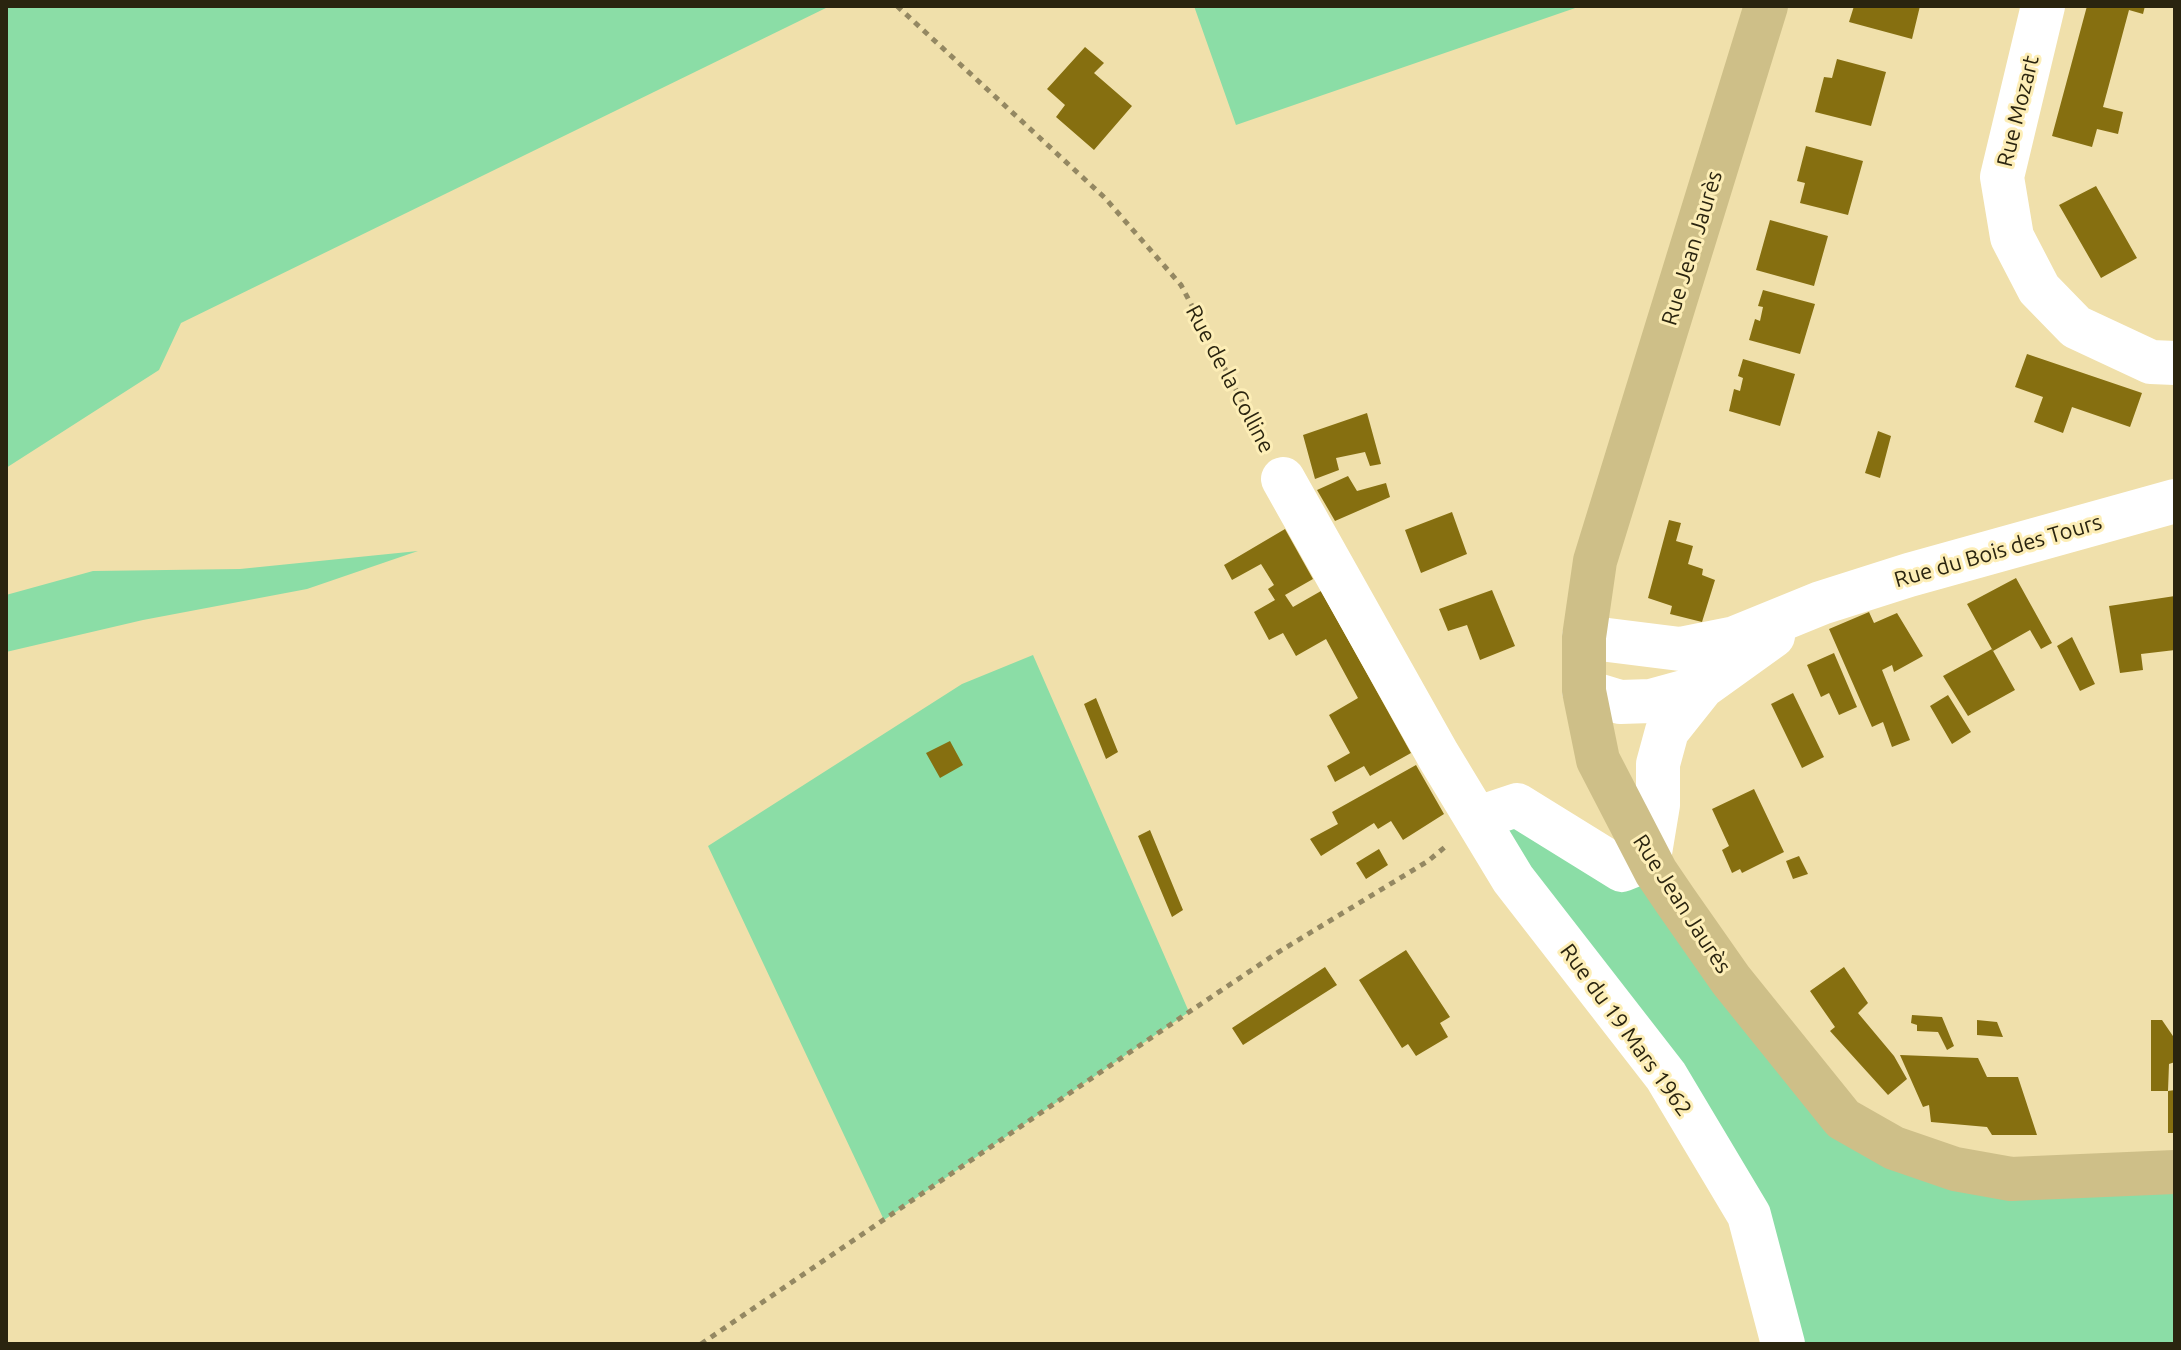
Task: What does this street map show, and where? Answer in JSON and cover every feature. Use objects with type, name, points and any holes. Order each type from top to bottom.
[{"type":"main road","name":"Rue Jean Jaurès","points":[[1766,6],[1595,561],[1584,637],[1584,691],[1598,760],[1649,859],[1731,980],[1843,1119],[1894,1148],[1955,1169],[2011,1179],[2175,1172]]},
{"type":"street","name":"Rue Mozart","points":[[2043,6],[2002,177],[2012,237],[2039,289],[2076,327],[2151,362],[2175,363]]},
{"type":"street","name":"Rue de la Colline","points":[[1283,479],[1438,755],[1478,818]]},
{"type":"street","name":"Rue du Bois des Tours","points":[[1821,603],[2175,501]]},
{"type":"street","points":[[1584,637],[1680,649],[1735,638],[1821,603]]},
{"type":"street","points":[[1478,818],[1517,805],[1622,870],[1649,859],[1658,805],[1658,764],[1667,731],[1702,687],[1821,603]]},
{"type":"street","points":[[1584,691],[1620,702],[1651,701],[1702,687]]},
{"type":"street","name":"Rue du 19 Mars 1962","points":[[1478,818],[1513,879],[1666,1076],[1749,1215],[1783,1344]]},
{"type":"path","name":"Rue de la Colline","points":[[897,6],[1105,198],[1181,285],[1283,479]]},
{"type":"path","points":[[701,1344],[1277,953],[1428,861],[1478,818]]},
{"type":"green space","points":[[6,6],[830,6],[181,323],[159,370],[6,468]]},
{"type":"green space","points":[[1194,6],[1581,6],[1236,125]]},
{"type":"green space","points":[[418,551],[307,589],[143,620],[6,652],[6,595],[93,571],[240,569]]},
{"type":"green space","points":[[1033,655],[1189,1012],[884,1220],[708,846],[962,684]]},
{"type":"green space","points":[[1478,818],[1649,859],[1894,1148],[2175,1172],[2175,1344],[1783,1344],[1749,1215]]},
{"type":"building","points":[[1854,6],[1920,6],[1912,39],[1849,22]]},
{"type":"building","points":[[2087,6],[2145,6],[2143,14],[2129,10],[2103,107],[2123,112],[2118,134],[2097,129],[2092,147],[2052,136]]},
{"type":"building","points":[[1085,47],[1104,63],[1094,73],[1132,106],[1094,150],[1056,117],[1065,105],[1047,89]]},
{"type":"building","points":[[1837,59],[1886,72],[1871,126],[1815,112],[1824,77],[1832,78]]},
{"type":"building","points":[[1806,146],[1863,161],[1848,215],[1800,203],[1805,183],[1797,181]]},
{"type":"building","points":[[2096,186],[2137,258],[2101,278],[2059,205]]},
{"type":"building","points":[[1770,220],[1828,236],[1814,286],[1756,270]]},
{"type":"building","points":[[1763,290],[1815,304],[1800,354],[1749,340],[1755,319],[1760,321],[1763,307],[1758,306]]},
{"type":"building","points":[[2027,354],[2142,393],[2130,427],[2072,407],[2063,433],[2034,422],[2043,397],[2015,387]]},
{"type":"building","points":[[1743,359],[1795,374],[1780,426],[1729,411],[1734,389],[1740,391],[1743,378],[1738,376]]},
{"type":"building","points":[[1367,413],[1381,464],[1370,466],[1365,452],[1336,458],[1339,470],[1315,479],[1303,435]]},
{"type":"building","points":[[1878,431],[1891,436],[1880,478],[1865,473]]},
{"type":"building","points":[[1348,476],[1357,491],[1386,483],[1390,497],[1335,521],[1317,490]]},
{"type":"building","points":[[1452,512],[1467,554],[1421,573],[1405,530]]},
{"type":"building","points":[[1669,520],[1681,523],[1676,541],[1693,546],[1688,564],[1703,569],[1702,575],[1715,580],[1702,622],[1670,614],[1672,606],[1648,598]]},
{"type":"building","points":[[1285,529],[1313,579],[1285,595],[1293,607],[1321,591],[1411,753],[1370,776],[1364,766],[1335,782],[1327,766],[1350,753],[1329,715],[1358,698],[1326,639],[1296,656],[1283,633],[1269,640],[1254,612],[1275,600],[1268,589],[1274,585],[1261,564],[1232,580],[1224,565]]},
{"type":"building","points":[[2016,578],[2052,643],[2041,649],[2030,630],[1993,651],[1967,604]]},
{"type":"building","points":[[1492,590],[1515,646],[1480,660],[1467,625],[1448,631],[1439,609]]},
{"type":"building","points":[[2175,596],[2175,650],[2141,654],[2143,670],[2120,673],[2109,606]]},
{"type":"building","points":[[1869,612],[1874,623],[1897,613],[1923,656],[1894,672],[1892,665],[1882,670],[1910,740],[1892,747],[1883,722],[1872,727],[1829,629]]},
{"type":"building","points":[[2072,637],[2095,684],[2080,691],[2057,646]]},
{"type":"building","points":[[1992,649],[2015,690],[1968,716],[1943,676]]},
{"type":"building","points":[[1834,653],[1857,707],[1839,715],[1829,693],[1821,697],[1807,665]]},
{"type":"building","points":[[1793,693],[1824,757],[1802,768],[1771,704]]},
{"type":"building","points":[[1948,695],[1971,732],[1952,744],[1930,706]]},
{"type":"building","points":[[1096,698],[1118,752],[1106,759],[1084,704]]},
{"type":"building","points":[[950,741],[963,765],[940,778],[926,753]]},
{"type":"building","points":[[1416,765],[1444,814],[1403,840],[1391,821],[1378,829],[1374,823],[1321,856],[1310,839],[1338,824],[1332,812]]},
{"type":"building","points":[[1754,789],[1784,852],[1742,873],[1740,869],[1732,873],[1722,850],[1729,846],[1712,809]]},
{"type":"building","points":[[1150,830],[1183,910],[1172,917],[1138,836]]},
{"type":"building","points":[[1379,849],[1388,865],[1366,879],[1356,863]]},
{"type":"building","points":[[1799,856],[1808,874],[1793,879],[1786,861]]},
{"type":"building","points":[[1406,950],[1450,1017],[1440,1023],[1448,1037],[1416,1056],[1408,1044],[1402,1048],[1359,980]]},
{"type":"building","points":[[1325,967],[1337,985],[1243,1045],[1232,1028]]},
{"type":"building","points":[[1844,967],[1868,1003],[1858,1013],[1894,1056],[1907,1079],[1888,1095],[1830,1031],[1835,1027],[1810,991]]},
{"type":"building","points":[[1912,1015],[1942,1017],[1954,1046],[1947,1050],[1938,1032],[1917,1031],[1917,1025],[1911,1023]]},
{"type":"building","points":[[1977,1020],[1997,1022],[2003,1037],[1977,1035]]},
{"type":"building","points":[[2151,1020],[2162,1020],[2175,1039],[2175,1062],[2169,1064],[2168,1091],[2151,1091]]},
{"type":"building","points":[[1900,1055],[1978,1058],[1987,1077],[2018,1077],[2037,1135],[1992,1135],[1987,1127],[1931,1122],[1929,1105],[1923,1107]]},
{"type":"building","points":[[2175,1090],[2175,1133],[2168,1133],[2168,1091]]}]
